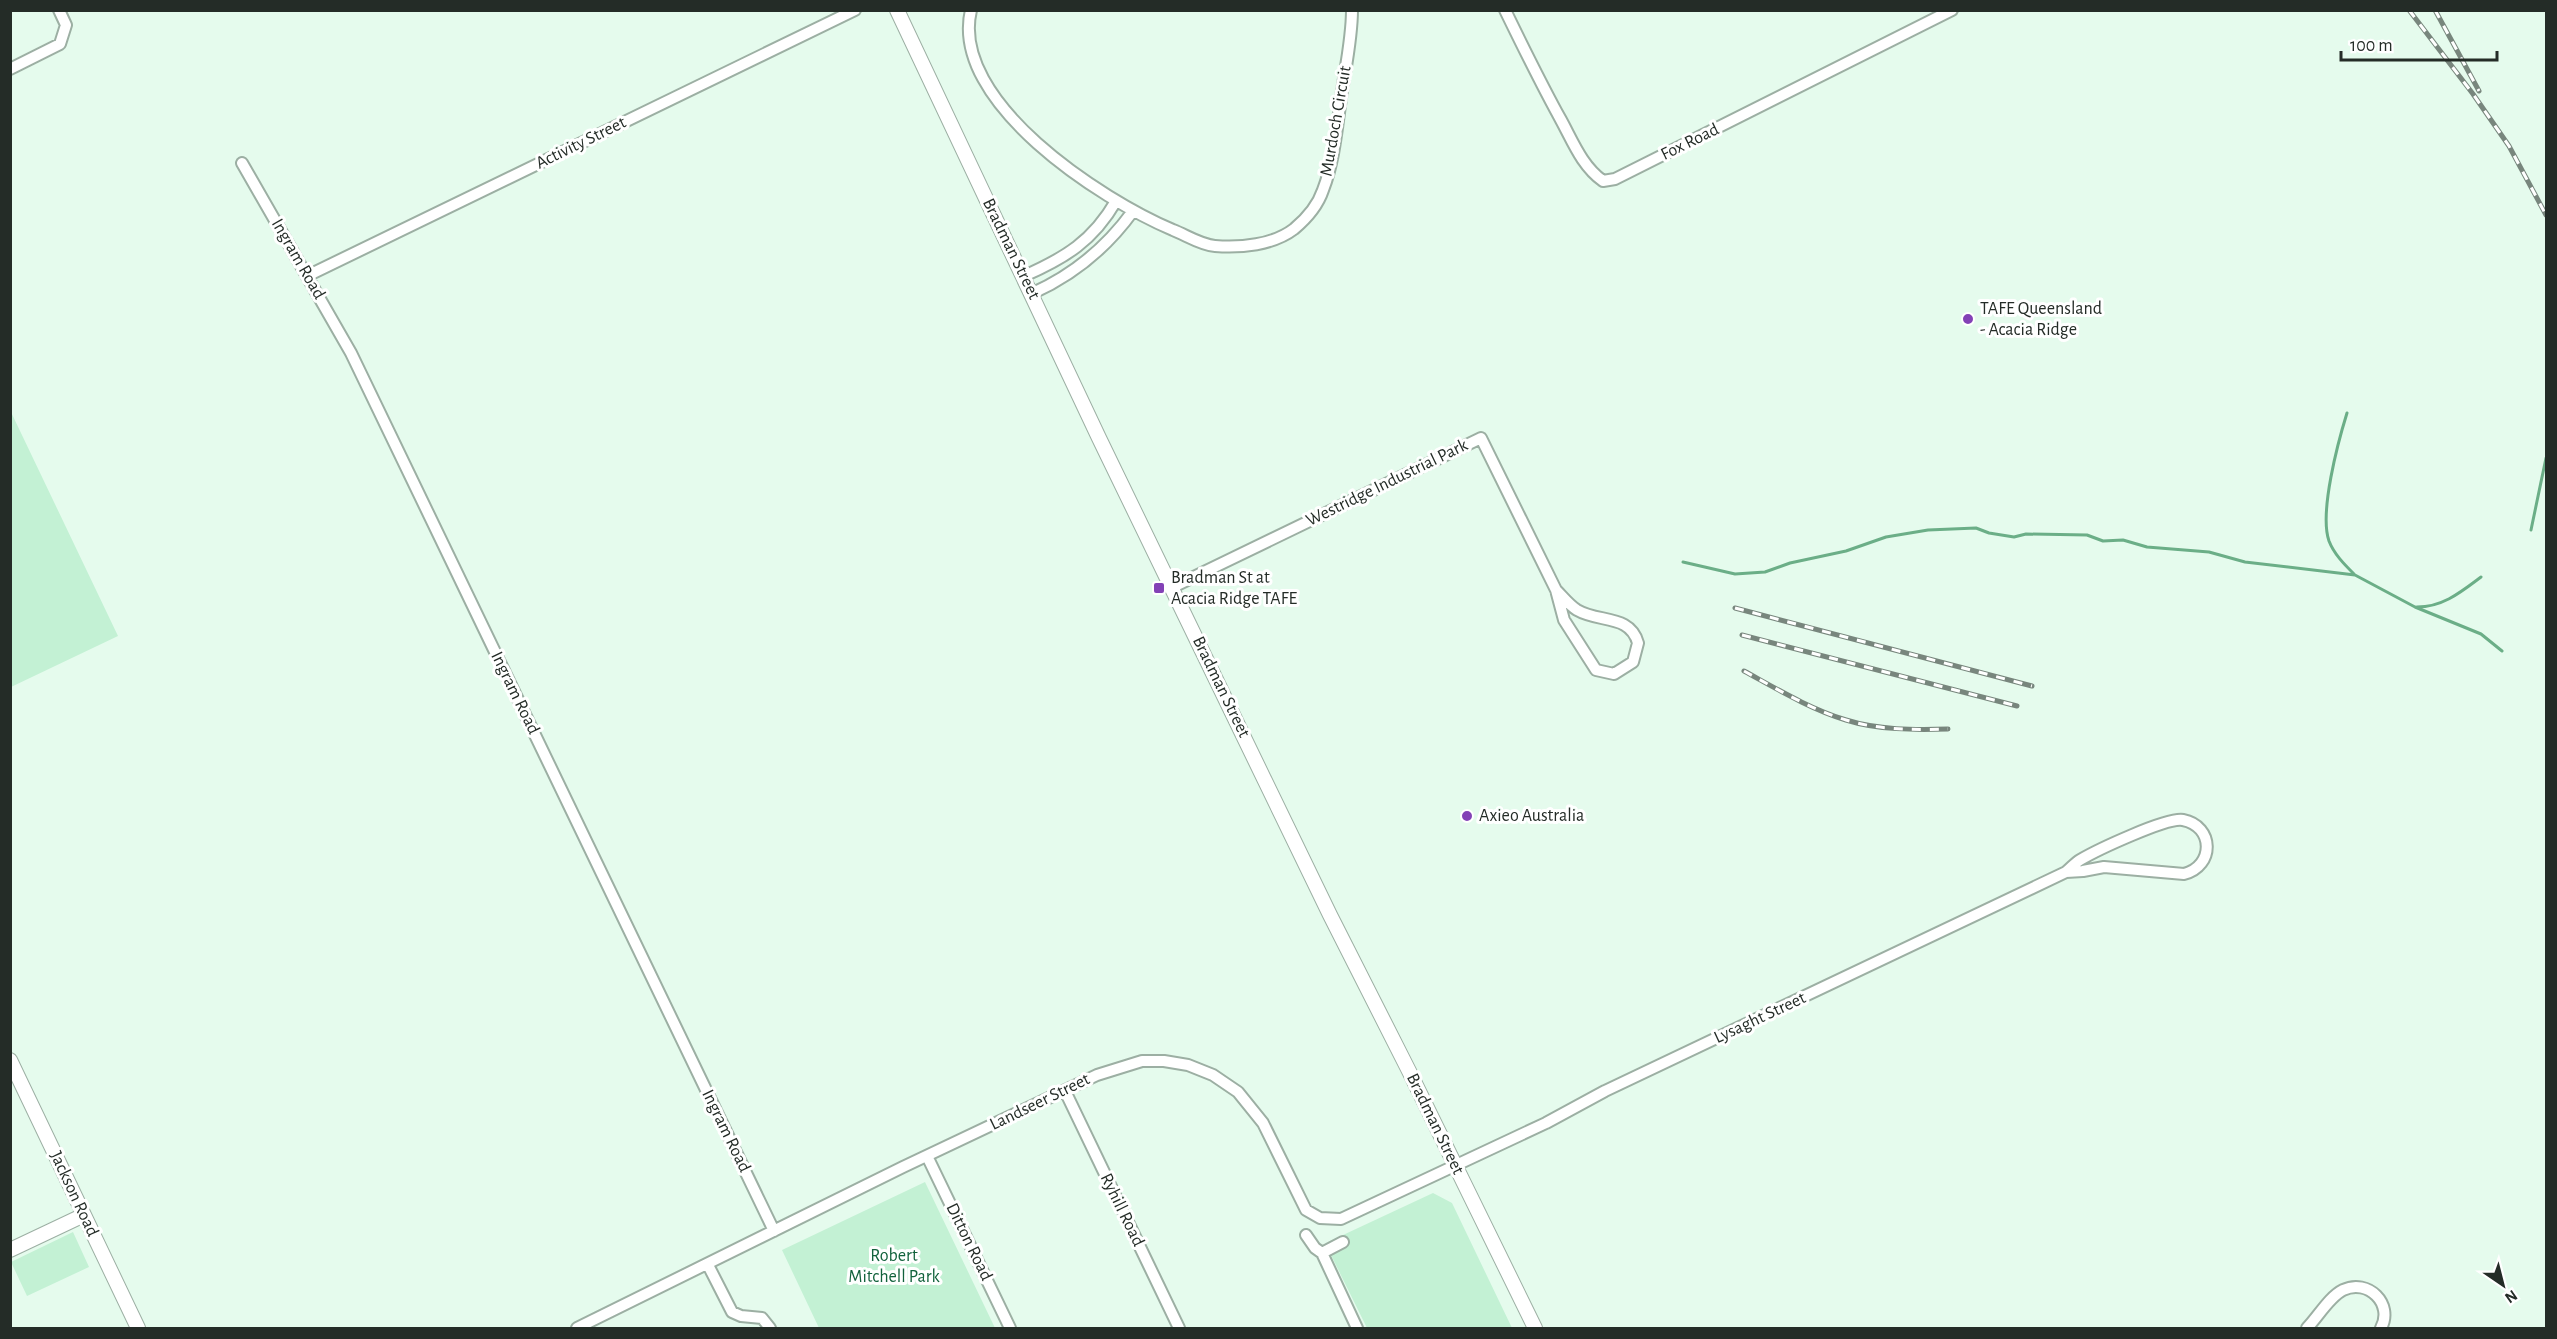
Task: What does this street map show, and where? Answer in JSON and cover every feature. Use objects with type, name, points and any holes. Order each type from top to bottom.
[{"type":"main road","name":"Bradman Street","points":[[897,10],[1033,293],[1099,438],[1330,915],[1535,1329]]},
{"type":"main road","name":"Jackson Road","points":[[10,1060],[138,1329]]},
{"type":"main road","points":[[10,1250],[84,1215]]},
{"type":"street","points":[[10,69],[60,44],[66,25],[59,10]]},
{"type":"street","name":"Activity Street","points":[[307,276],[855,10]]},
{"type":"street","name":"Murdoch Circuit","points":[[971,10],[968,28],[970,49],[975,65],[989,90],[1017,122],[1053,157],[1116,201],[1133,211],[1213,246],[1250,246],[1285,235],[1303,221],[1323,191],[1330,164],[1352,10]]},
{"type":"street","name":"Fox Road","points":[[1506,10],[1578,152],[1591,172],[1603,181],[1615,179],[1952,10]]},
{"type":"street","name":"Ingram Road","points":[[242,163],[356,363],[774,1231]]},
{"type":"street","points":[[1024,276],[1059,260],[1087,239],[1101,225],[1116,201]]},
{"type":"street","points":[[1033,293],[1057,281],[1087,260],[1114,236],[1133,211]]},
{"type":"street","name":"Westridge Industrial Park","points":[[1173,587],[1481,438],[1556,590],[1564,620],[1596,670],[1614,674],[1633,662],[1638,643],[1632,630],[1620,622],[1577,610],[1556,590]]},
{"type":"street","name":"Lysaght Street","points":[[1455,1165],[2066,872],[2078,861],[2174,820],[2191,823],[2200,830],[2206,840],[2207,851],[2203,863],[2194,871],[2184,874],[2104,867],[2083,872],[2066,872]]},
{"type":"street","name":"Landseer Street","points":[[577,1329],[1065,1090],[1107,1071],[1142,1061],[1175,1062],[1213,1075],[1238,1092],[1263,1124],[1303,1206],[1315,1216],[1326,1220],[1344,1218],[1455,1165]]},
{"type":"street","name":"Ryhill Road","points":[[1065,1090],[1179,1329]]},
{"type":"street","name":"Ditton Road","points":[[927,1156],[1010,1329]]},
{"type":"street","points":[[1306,1234],[1315,1248],[1322,1253],[1357,1329]]},
{"type":"street","points":[[1322,1253],[1343,1242]]},
{"type":"street","points":[[708,1265],[732,1312],[741,1316],[762,1318],[770,1329]]},
{"type":"street","points":[[2307,1329],[2339,1292],[2355,1286],[2367,1288],[2378,1298],[2385,1315],[2381,1329]]},
{"type":"green space","points":[[10,410],[118,636],[11,687],[10,687]]},
{"type":"green space","name":"Robert Mitchell Park","points":[[925,1182],[995,1328],[819,1328],[782,1250]]},
{"type":"green space","points":[[1433,1193],[1452,1203],[1512,1328],[1367,1328],[1331,1255],[1328,1242]]},
{"type":"green space","points":[[73,1232],[89,1267],[27,1296],[11,1262]]},
{"type":"waterway","points":[[2347,413],[2331,477],[2326,513],[2329,541],[2343,563],[2354,574]]},
{"type":"waterway","points":[[2531,530],[2546,458]]},
{"type":"waterway","points":[[1683,562],[1735,574],[1765,572],[1790,563],[1846,551],[1886,537],[1928,530],[1976,528],[1989,533],[2014,537],[2026,534],[2087,535],[2103,541],[2123,540],[2147,547],[2209,552],[2245,562],[2355,575],[2415,607],[2481,634],[2502,651]]},
{"type":"waterway","points":[[2417,607],[2443,601],[2481,577]]},
{"type":"railway","points":[[2409,10],[2473,94],[2509,146],[2546,215]]},
{"type":"railway","points":[[2435,10],[2479,91]]},
{"type":"railway","points":[[1735,608],[2032,686]]},
{"type":"railway","points":[[1742,635],[2017,706]]},
{"type":"railway","points":[[1744,671],[1781,692],[1846,720],[1883,728],[1948,729]]},
{"type":"place","name":"TAFE Queensland - Acacia Ridge","points":[[1968,319]]},
{"type":"place","name":"Bradman St at Acacia Ridge TAFE","points":[[1159,588]]},
{"type":"place","name":"Axieo Australia","points":[[1467,816]]}]
